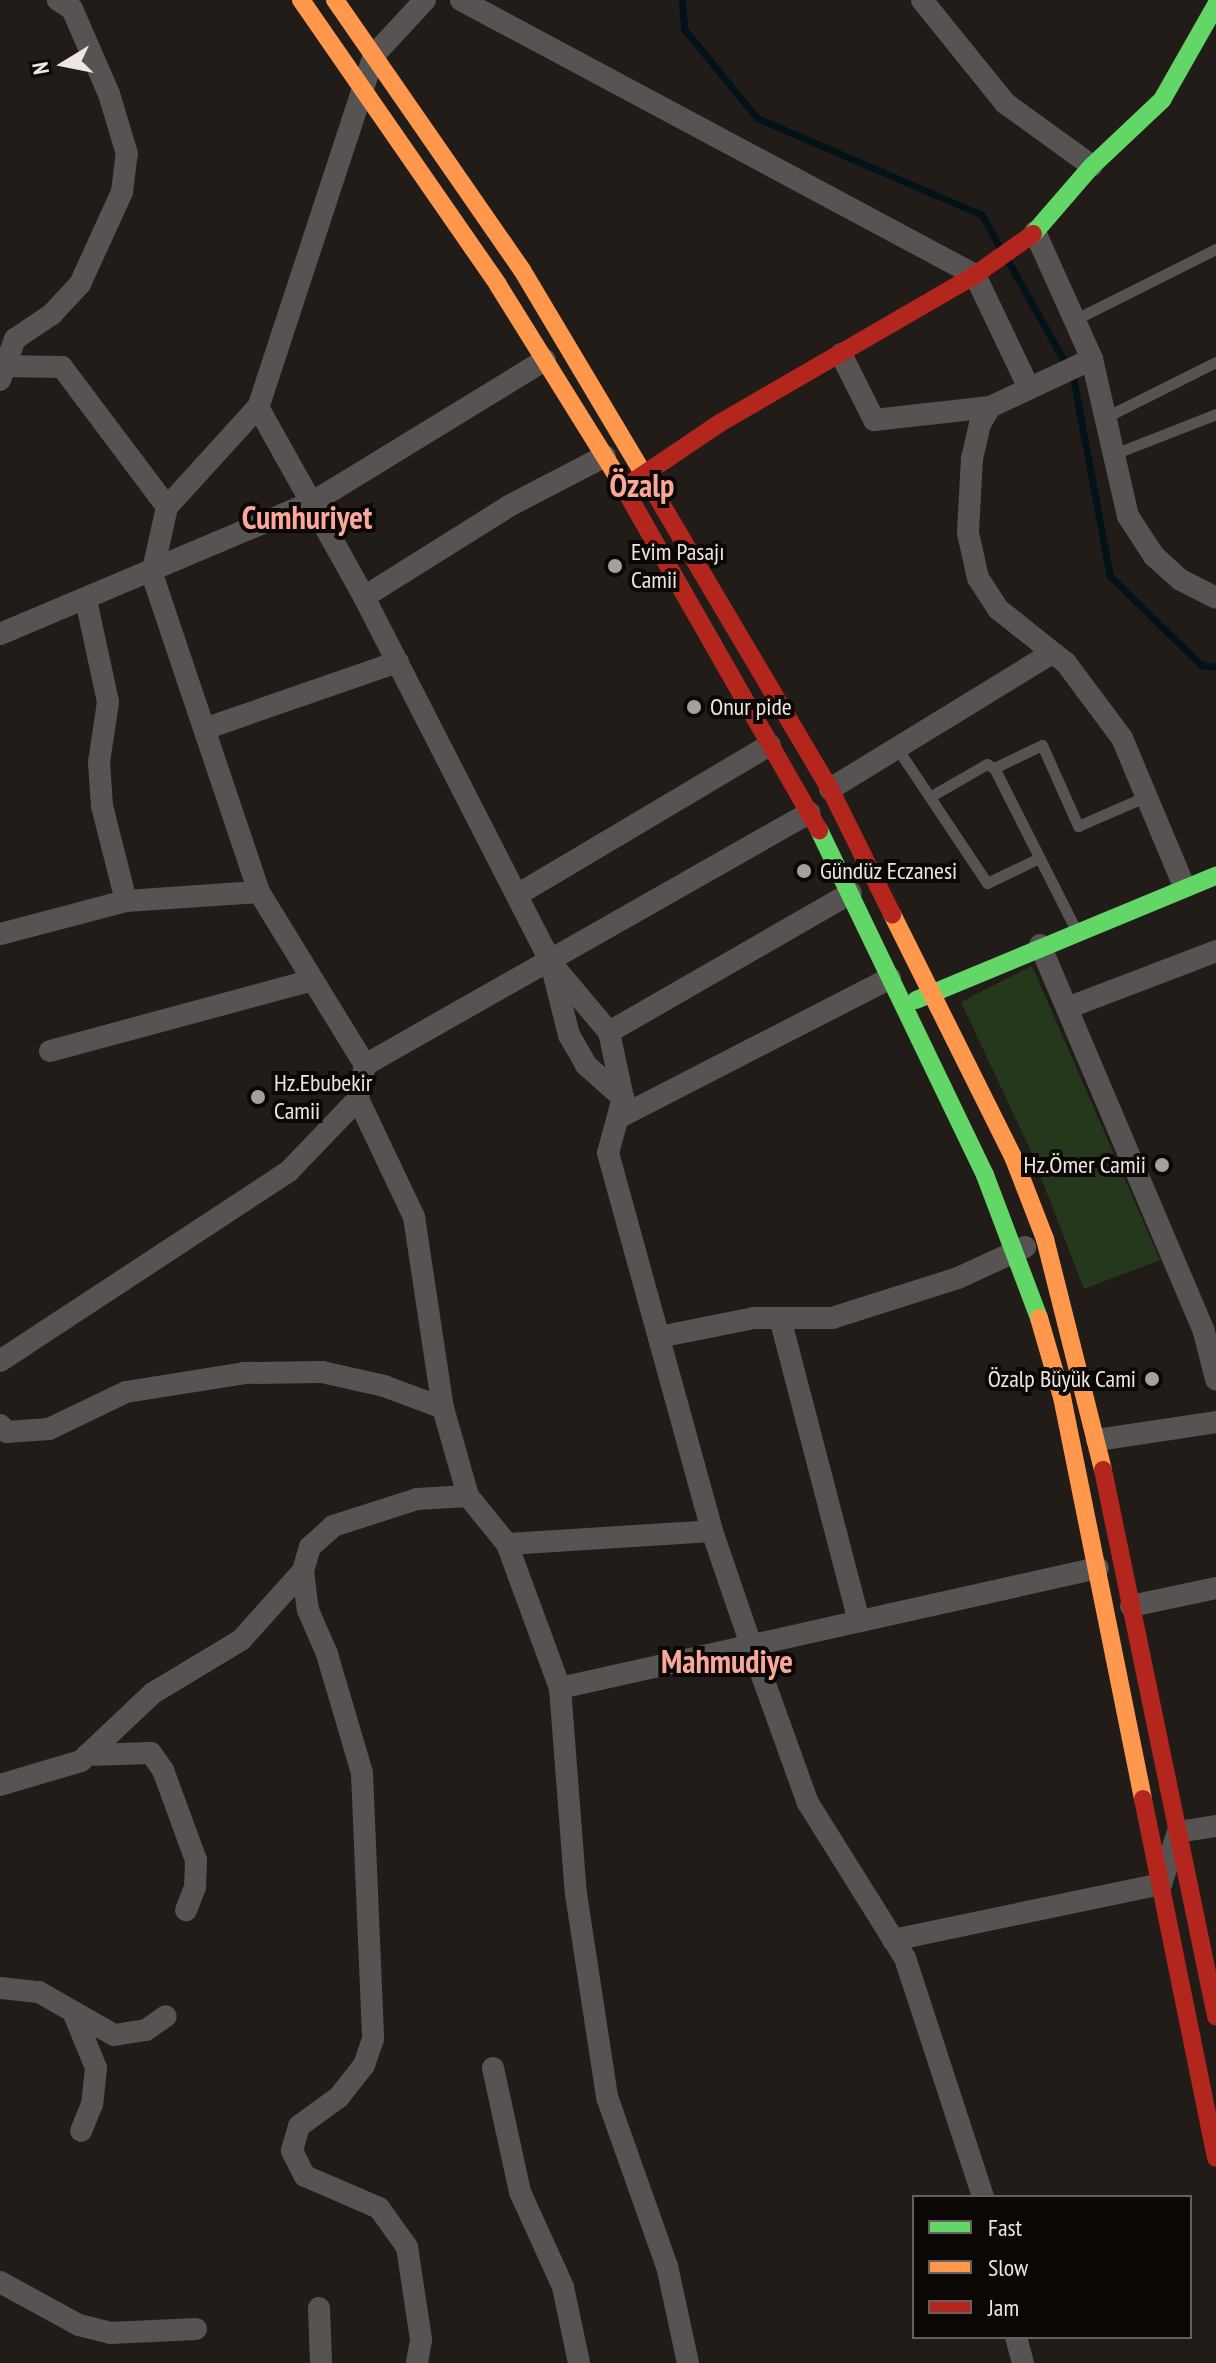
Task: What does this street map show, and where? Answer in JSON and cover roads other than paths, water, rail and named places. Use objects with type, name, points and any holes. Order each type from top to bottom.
[{"type":"main road","points":[[301,0],[545,360],[623,487],[809,813],[851,893],[1016,1250],[1062,1397],[1216,2158]]},
{"type":"main road","points":[[335,0],[522,270],[830,789],[934,991],[1014,1159],[1045,1239],[1097,1440],[1216,2016]]},
{"type":"main road","points":[[623,487],[646,476],[720,423],[975,275],[1035,232],[1092,166],[1162,100],[1216,5]]},
{"type":"main road","points":[[904,1005],[1076,930],[1216,876]]},
{"type":"street","points":[[58,0],[72,9],[109,94],[127,154],[122,192],[80,284],[52,314],[15,339],[2,370],[62,367],[167,507]]},
{"type":"street","points":[[0,1361],[289,1171],[358,1099],[365,1065],[259,892],[207,728],[152,574],[167,507],[258,407],[374,55],[425,0]]},
{"type":"street","points":[[461,0],[975,275],[1028,386]]},
{"type":"street","points":[[922,0],[1005,103],[1092,166]]},
{"type":"street","points":[[1035,232],[1092,359],[1128,516],[1154,556],[1181,580],[1216,598]]},
{"type":"street","points":[[841,354],[874,420],[990,407],[1028,386],[1092,359]]},
{"type":"street","points":[[0,634],[152,574],[313,502],[545,360]]},
{"type":"street","points":[[258,407],[364,597],[551,963],[569,1035],[586,1065],[621,1108]]},
{"type":"street","points":[[990,407],[980,424],[972,458],[968,533],[978,578],[998,609],[1066,663],[1122,738],[1184,886]]},
{"type":"street","points":[[364,597],[509,506],[605,456]]},
{"type":"street","points":[[86,600],[108,702],[99,762],[102,806],[126,901]]},
{"type":"street","points":[[830,789],[1052,653]]},
{"type":"street","points":[[207,728],[398,662]]},
{"type":"street","points":[[517,895],[770,745]]},
{"type":"street","points":[[365,1065],[551,963],[809,813]]},
{"type":"street","points":[[0,934],[126,901],[259,892]]},
{"type":"street","points":[[609,1032],[851,893]]},
{"type":"street","points":[[1040,945],[1204,1332],[1216,1379]]},
{"type":"street","points":[[1067,1008],[1216,951]]},
{"type":"street","points":[[551,963],[609,1032],[621,1108],[608,1153],[712,1531],[751,1645],[808,1803],[905,1958],[966,2133],[982,2195]]},
{"type":"street","points":[[621,1108],[890,978]]},
{"type":"street","points":[[50,1051],[313,980]]},
{"type":"street","points":[[358,1099],[414,1217],[443,1408],[468,1496],[507,1544],[560,1688],[576,1894],[607,2097],[667,2266],[688,2363]]},
{"type":"street","points":[[659,1337],[754,1318],[832,1318],[958,1278],[1045,1239]]},
{"type":"street","points":[[780,1318],[859,1621]]},
{"type":"street","points":[[0,1425],[7,1432],[49,1429],[126,1392],[244,1373],[322,1372],[384,1386],[443,1408]]},
{"type":"street","points":[[1097,1440],[1216,1422]]},
{"type":"street","points":[[417,2363],[421,2340],[407,2247],[379,2208],[305,2176],[292,2151],[299,2126],[339,2097],[364,2065],[373,2039],[362,1773],[327,1654],[308,1610],[303,1571],[310,1547],[333,1526],[417,1499],[468,1496]]},
{"type":"street","points":[[507,1544],[712,1531]]},
{"type":"street","points":[[560,1688],[1098,1568]]},
{"type":"street","points":[[87,1755],[153,1693],[241,1640],[303,1571]]},
{"type":"street","points":[[1131,1606],[1216,1588]]},
{"type":"street","points":[[0,1785],[87,1755],[151,1753],[163,1770],[196,1860],[195,1887],[186,1910]]},
{"type":"street","points":[[893,1940],[1161,1884],[1178,1832],[1216,1826]]},
{"type":"street","points":[[0,1988],[39,1992],[114,2035],[146,2030],[166,2016]]},
{"type":"street","points":[[74,2014],[96,2068],[92,2104],[81,2131]]},
{"type":"street","points":[[493,2068],[520,2192],[563,2287],[579,2363]]},
{"type":"street","points":[[0,2282],[79,2325],[110,2333],[196,2329]]},
{"type":"street","points":[[319,2308],[321,2363]]},
{"type":"street","points":[[1017,2339],[1023,2363]]},
{"type":"lane","points":[[1076,319],[1216,249]]},
{"type":"lane","points":[[1106,417],[1216,362]]},
{"type":"lane","points":[[1114,454],[1216,414]]},
{"type":"lane","points":[[994,768],[1042,745],[1078,826],[1147,796]]},
{"type":"lane","points":[[897,748],[933,795],[987,883],[1039,858]]},
{"type":"lane","points":[[933,795],[987,764],[994,768],[1076,930]]},
{"type":"waterway","points":[[682,0],[684,29],[757,118],[982,215],[1000,247]]},
{"type":"waterway","points":[[1008,261],[1073,377],[1110,576],[1201,665],[1216,667]]},
{"type":"place","name":"Evim Pasajı Camii","points":[[615,566]]},
{"type":"place","name":"Onur pide","points":[[694,707]]},
{"type":"place","name":"Gündüz Eczanesi","points":[[804,871]]},
{"type":"place","name":"Hz.Ebubekir Camii","points":[[258,1097]]},
{"type":"place","name":"Hz.Ömer Camii","points":[[1162,1165]]},
{"type":"place","name":"Özalp Büyük Cami","points":[[1152,1379]]},
{"type":"district","name":"Özalp","points":[[642,485]]},
{"type":"district","name":"Cumhuriyet","points":[[307,517]]},
{"type":"district","name":"Mahmudiye","points":[[727,1661]]}]
